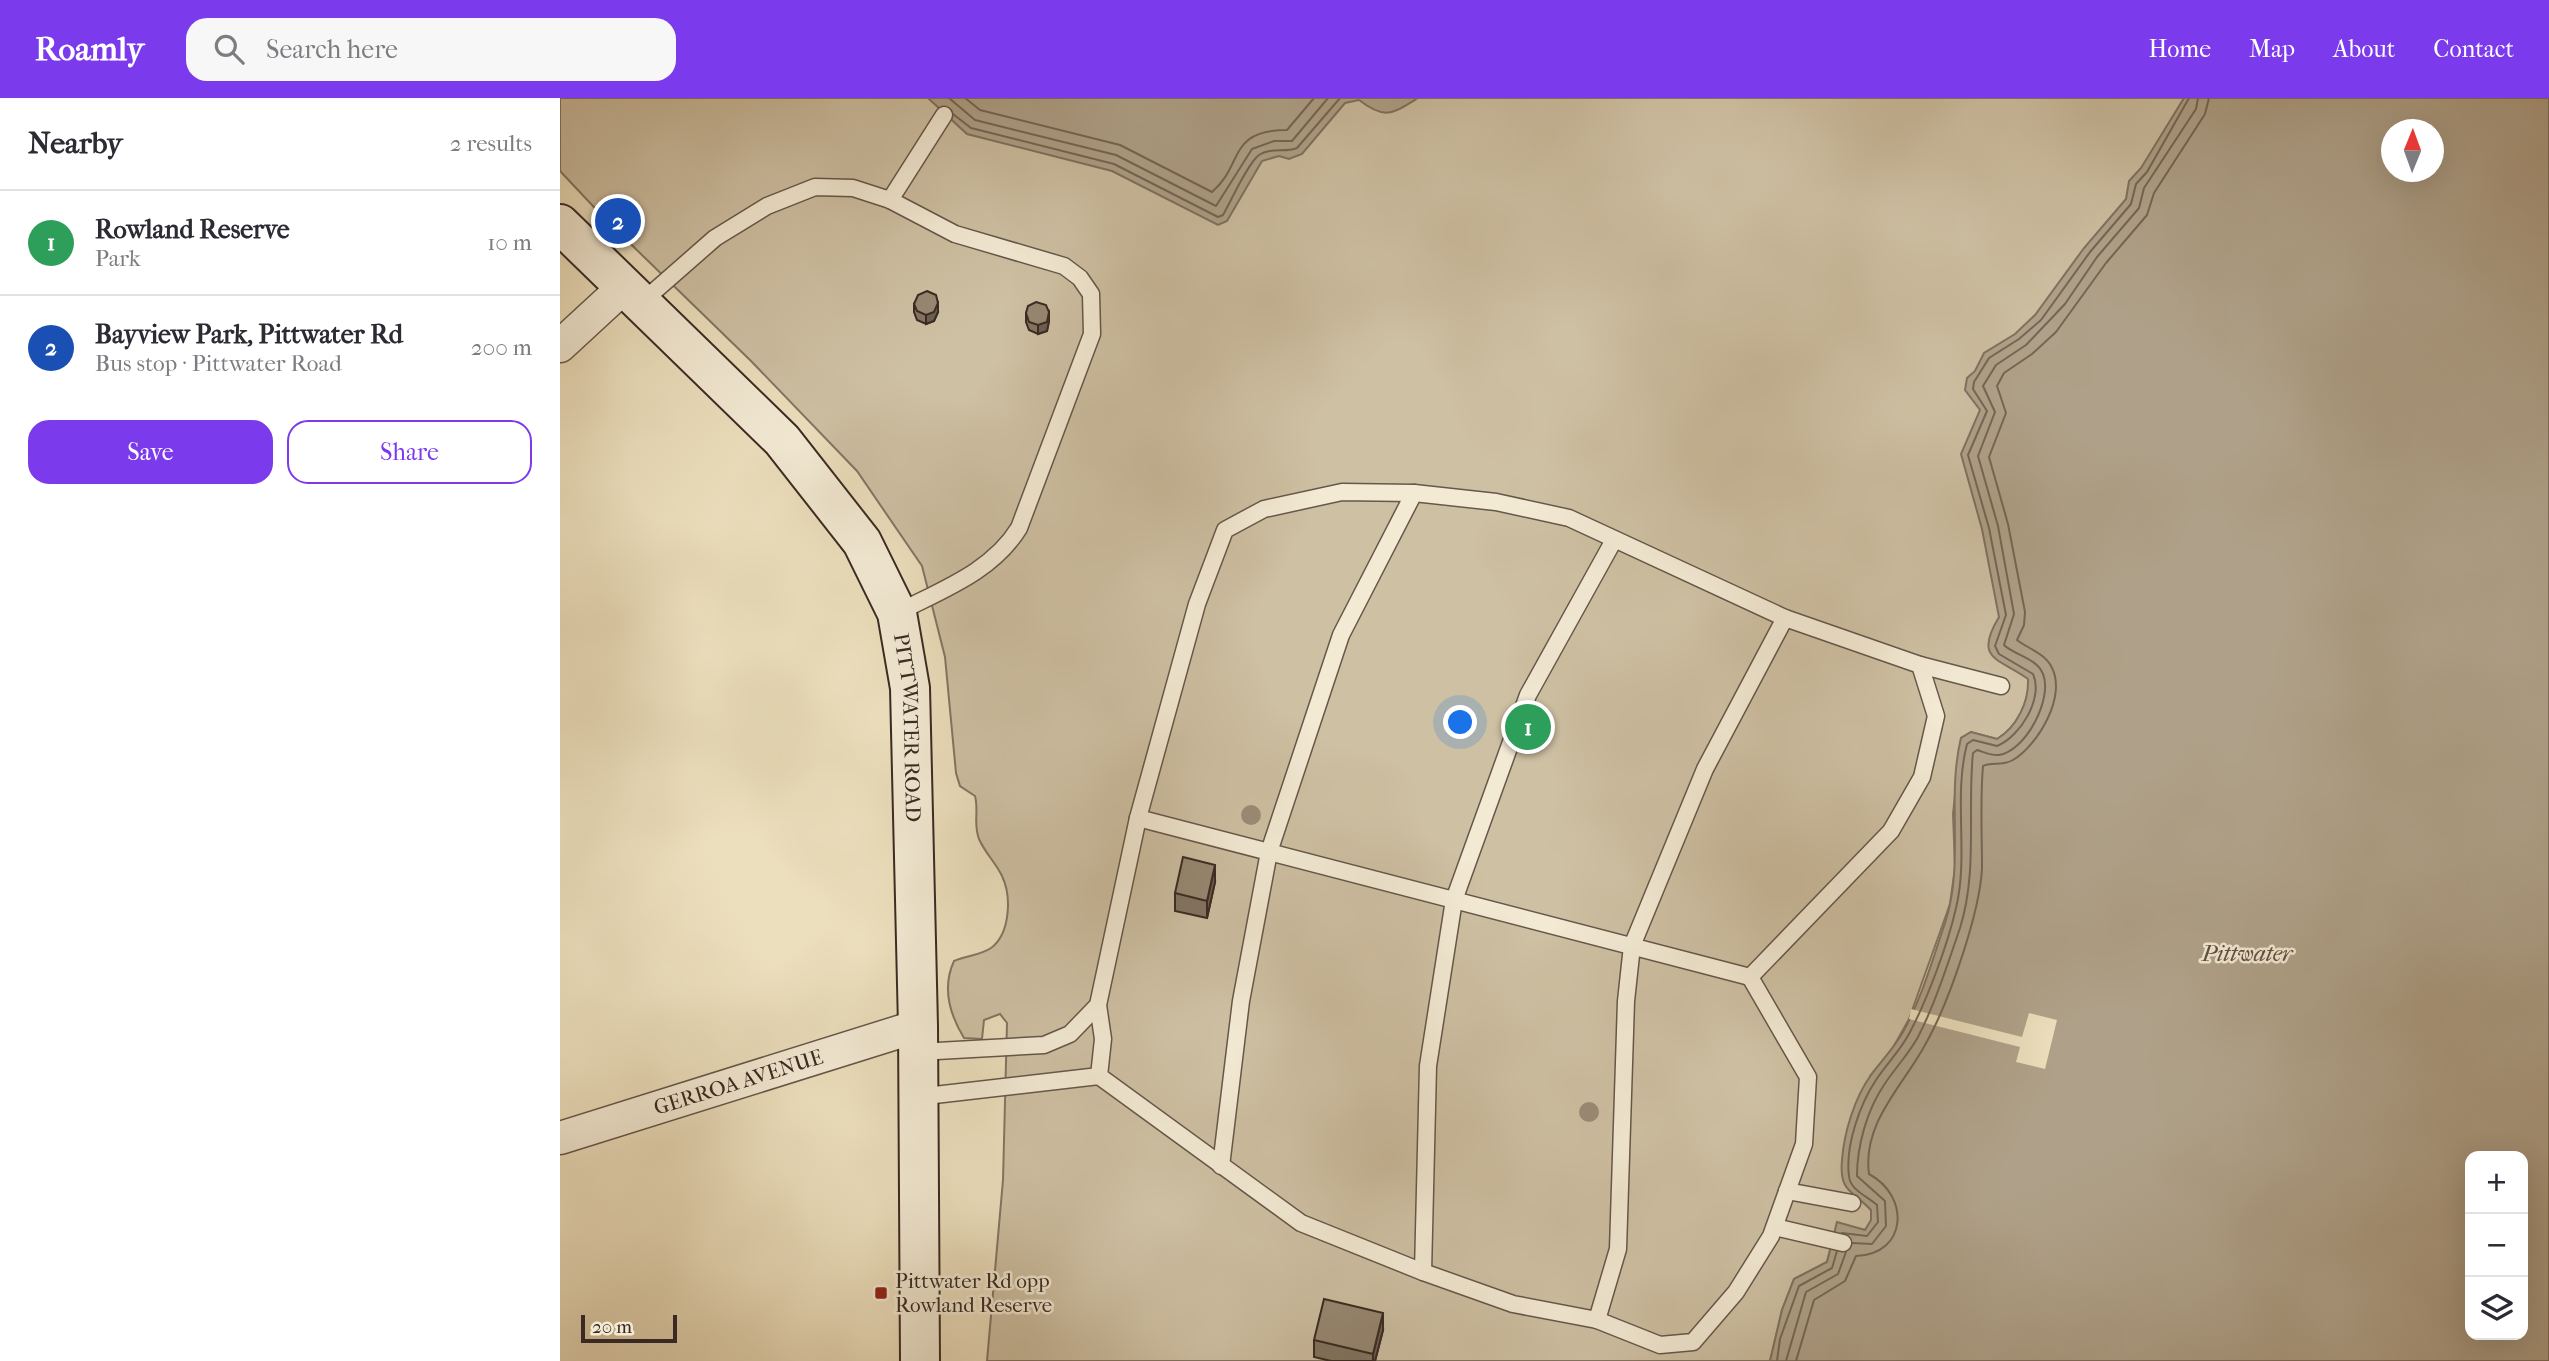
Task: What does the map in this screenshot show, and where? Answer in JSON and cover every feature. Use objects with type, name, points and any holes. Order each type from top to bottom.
[{"type":"main road","name":"PITTWATER ROAD","points":[[560,223],[782,440],[862,542],[897,613],[910,688],[918,1039],[920,1361]]},
{"type":"street","points":[[560,346],[634,294]]},
{"type":"street","name":"GERROA AVENUE","points":[[560,1138],[918,1039]]},
{"type":"lane","points":[[890,200],[944,115]]},
{"type":"lane","points":[[634,294],[715,238],[790,195],[815,187],[853,188],[890,200],[956,234],[1064,266],[1080,278],[1091,295],[1093,334],[1019,528],[1008,546],[986,566],[897,613]]},
{"type":"lane","points":[[1099,1076],[1103,1039],[1098,1005],[1138,818],[1197,604],[1225,530],[1264,509],[1342,492],[1415,493],[1496,502],[1569,518],[1785,618],[1920,665],[2001,686]]},
{"type":"lane","points":[[1221,1166],[1241,1001],[1269,852],[1342,635],[1415,493]]},
{"type":"lane","points":[[1423,1272],[1428,1066],[1454,900],[1528,695],[1614,540]]},
{"type":"lane","points":[[1597,1320],[1618,1249],[1626,1001],[1632,946],[1705,769],[1785,618]]},
{"type":"lane","points":[[1750,976],[1891,831],[1922,777],[1936,716],[1920,665]]},
{"type":"lane","points":[[917,1097],[1099,1076],[1301,1223],[1423,1272],[1513,1304],[1597,1320],[1660,1345],[1693,1342],[1735,1292],[1775,1227],[1804,1144],[1808,1077],[1750,976],[1138,818]]},
{"type":"lane","points":[[918,1039],[1044,1045],[1070,1034],[1098,1005]]},
{"type":"lane","points":[[1787,1191],[1852,1203]]},
{"type":"lane","points":[[1775,1227],[1843,1243]]},
{"type":"shaded area","points":[[560,98],[2549,98],[2029,679],[2024,705],[2010,728],[1997,739],[1971,732],[1961,738],[1953,814],[1955,868],[1950,904],[1909,1019],[1890,1053],[1870,1076],[1851,1196],[1862,1200],[1871,1210],[1872,1220],[1865,1230],[1837,1223],[1827,1262],[1794,1279],[1782,1310],[1770,1361],[987,1361],[1003,1180],[1007,1023],[1000,1014],[984,1020],[982,1039],[964,1038],[955,1020],[948,991],[954,961],[978,954],[997,942],[1005,925],[1008,904],[1002,876],[979,839],[975,796],[960,786],[956,773],[945,657],[922,566],[857,471],[751,361],[607,221],[560,171]]},
{"type":"water","points":[[928,98],[1418,98],[1388,112],[1376,110],[1359,100],[1345,103],[1302,154],[1289,159],[1279,156],[1262,161],[1227,221],[1218,225],[1112,171],[967,134]]},
{"type":"water","name":"Pittwater","points":[[2184,98],[2549,98],[2549,1361],[1770,1361],[1782,1310],[1794,1279],[1827,1262],[1837,1222],[1865,1230],[1871,1220],[1871,1210],[1845,1185],[1842,1160],[1845,1138],[1855,1104],[1865,1084],[1896,1043],[1909,1020],[1945,923],[1954,877],[1955,784],[1961,738],[1971,732],[1997,739],[2004,734],[2016,721],[2028,688],[2028,679],[1999,661],[1989,650],[1988,642],[1999,617],[1982,529],[1961,454],[1980,410],[1965,390],[1967,378],[1975,371],[1984,353],[2015,334],[2035,315],[2084,248],[2126,199],[2129,181],[2141,168]]},
{"type":"pier","points":[[1911,1009],[2022,1037],[2029,1013],[2057,1020],[2045,1069],[2016,1062],[2020,1047],[1909,1019]]},
{"type":"building","points":[[927,291],[936,295],[938,303],[934,312],[926,315],[917,311],[914,304],[918,295]]},
{"type":"building","points":[[1036,302],[1046,305],[1049,312],[1047,322],[1038,325],[1029,322],[1026,313],[1028,306]]},
{"type":"building","points":[[1183,857],[1215,865],[1207,901],[1175,893]]},
{"type":"building","points":[[1324,1299],[1383,1313],[1373,1354],[1314,1340]]},
{"type":"place","name":"Bayview Park, Pittwater Rd","points":[[618,221]]},
{"type":"place","name":"Rowland Reserve","points":[[1528,727]]},
{"type":"place","name":"Pittwater Rd opp Rowland Reserve","points":[[881,1293]]}]
